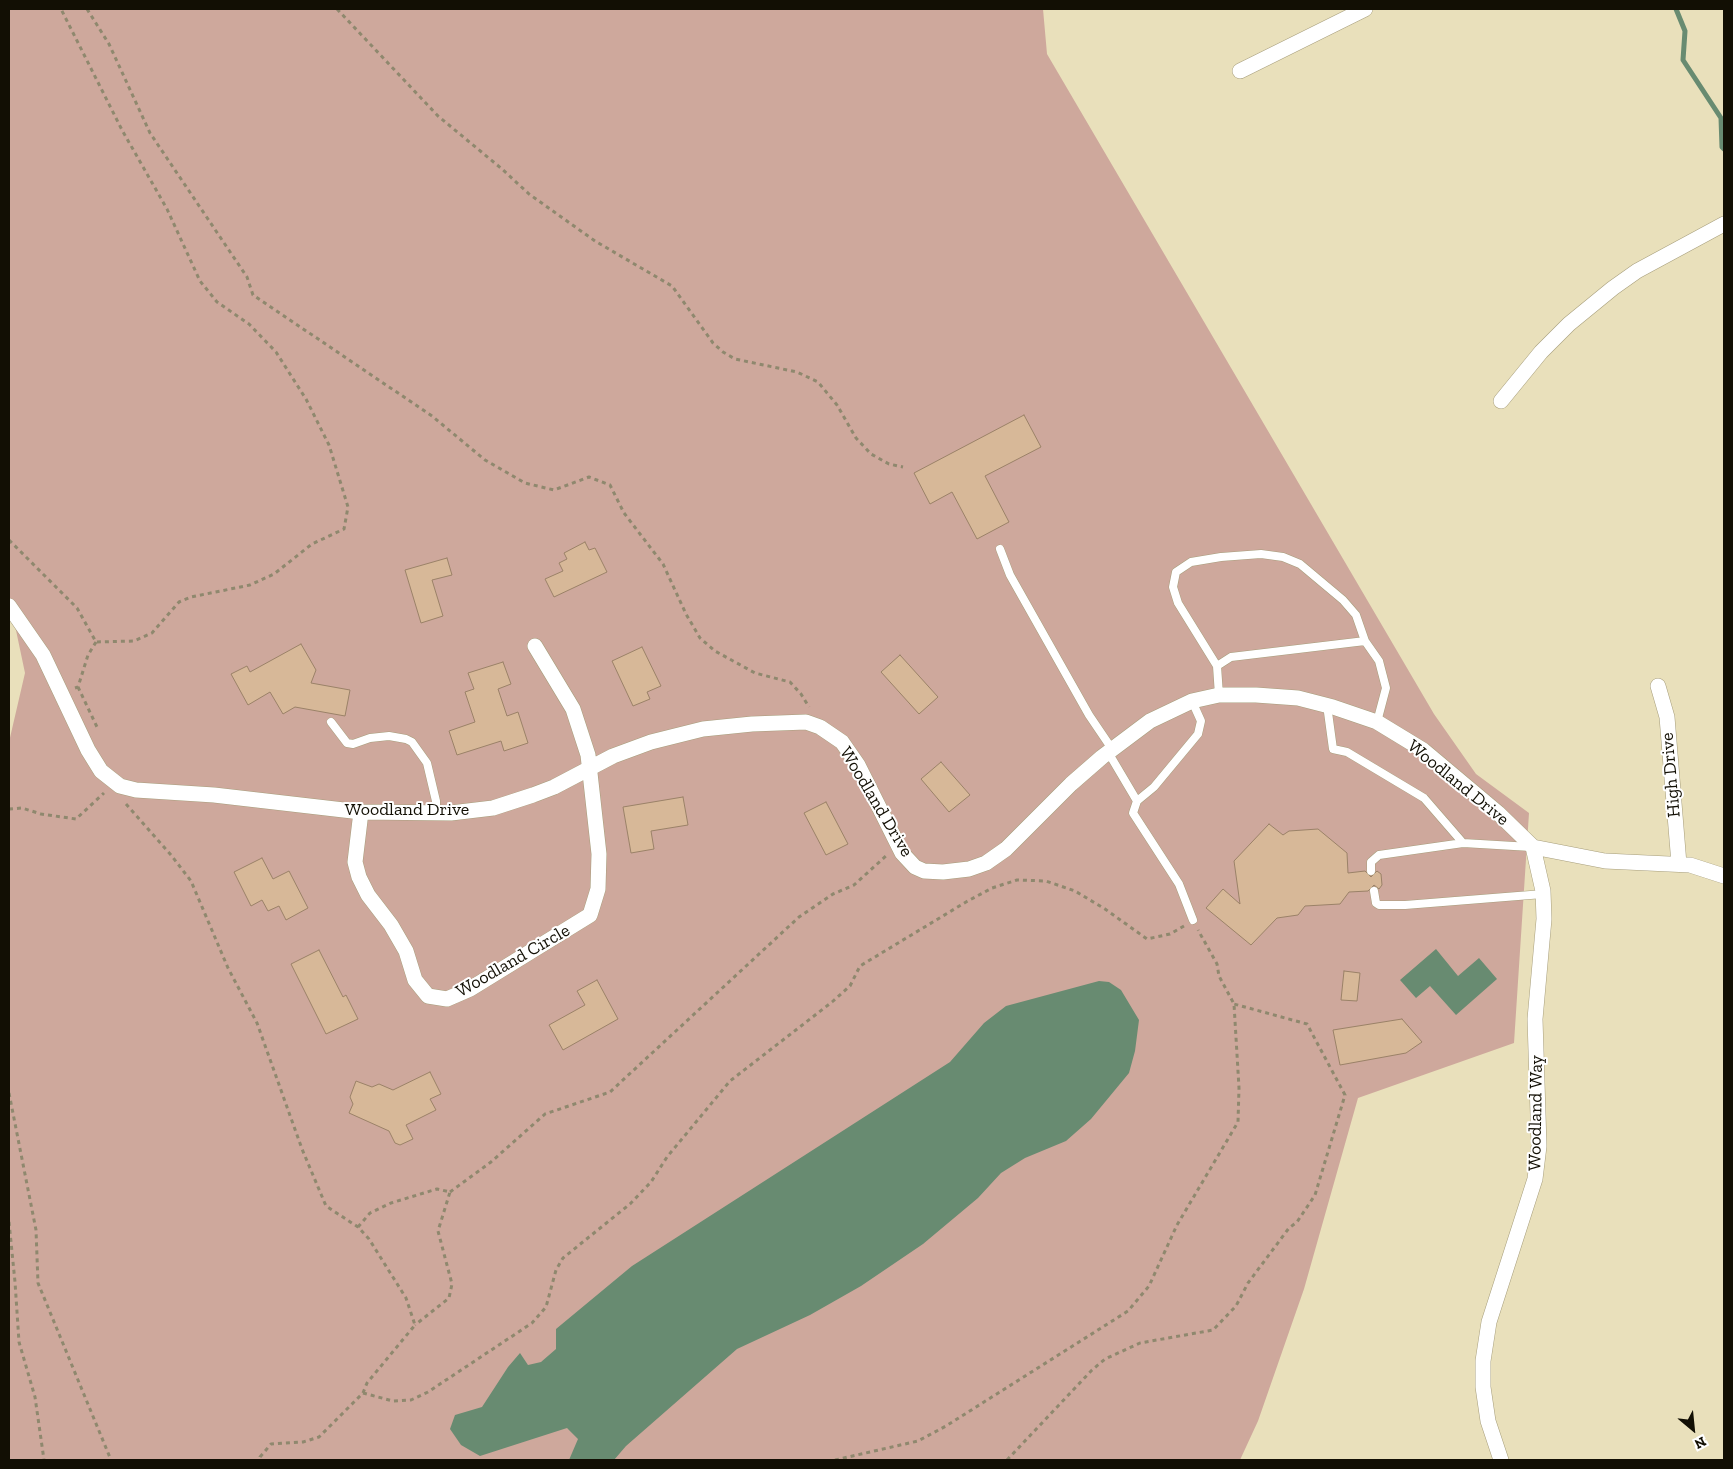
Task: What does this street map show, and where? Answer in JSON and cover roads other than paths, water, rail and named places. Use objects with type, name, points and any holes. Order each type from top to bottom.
[{"type":"street","points":[[1240,71],[1365,9]]},
{"type":"street","points":[[1501,401],[1541,352],[1569,324],[1613,288],[1637,272],[1724,224]]},
{"type":"street","name":"Woodland Drive","points":[[9,606],[43,655],[88,750],[101,771],[120,786],[136,790],[214,795],[361,812],[436,813],[493,808],[554,787],[613,756],[650,742],[703,729],[752,724],[806,722],[820,727],[842,742],[858,765],[902,853],[915,867],[924,871],[943,872],[960,870],[986,863],[1006,849],[1071,784],[1150,721],[1192,701],[1219,695],[1298,698],[1377,722],[1423,750],[1498,813],[1533,847]]},
{"type":"street","name":"Woodland Circle","points":[[361,812],[355,862],[358,877],[368,895],[391,924],[406,952],[415,980],[428,996],[447,999],[470,989],[590,915],[598,889],[599,854],[590,768],[582,734],[573,708],[535,646]]},
{"type":"street","name":"High Drive","points":[[1658,686],[1667,717],[1679,864]]},
{"type":"street","points":[[1533,847],[1605,861],[1690,865],[1724,876]]},
{"type":"street","name":"Woodland Way","points":[[1500,1460],[1488,1421],[1483,1387],[1483,1361],[1489,1322],[1535,1179],[1539,1118],[1535,1019],[1544,919],[1543,894],[1533,847]]},
{"type":"lane","points":[[1000,549],[1010,575],[1137,800]]},
{"type":"lane","points":[[1219,695],[1217,666],[1178,603],[1173,587],[1176,572],[1191,562],[1221,557],[1261,554],[1284,556],[1300,564],[1343,600],[1356,615],[1365,641],[1379,661],[1386,688],[1377,722]]},
{"type":"lane","points":[[1217,666],[1232,657],[1365,641]]},
{"type":"lane","points":[[1192,701],[1202,721],[1198,734],[1154,787],[1137,800],[1132,813],[1179,884],[1193,920]]},
{"type":"lane","points":[[1327,706],[1334,748],[1347,752],[1424,798],[1463,843]]},
{"type":"lane","points":[[331,722],[347,743],[353,744],[370,738],[389,736],[406,738],[412,742],[427,763],[436,801],[436,813]]},
{"type":"lane","points":[[1371,871],[1371,862],[1379,855],[1463,843],[1533,847]]},
{"type":"lane","points":[[1374,891],[1376,903],[1379,905],[1405,906],[1543,894]]},
{"type":"waterway","points":[[1676,9],[1685,31],[1683,60],[1721,118],[1722,147],[1724,149]]}]
